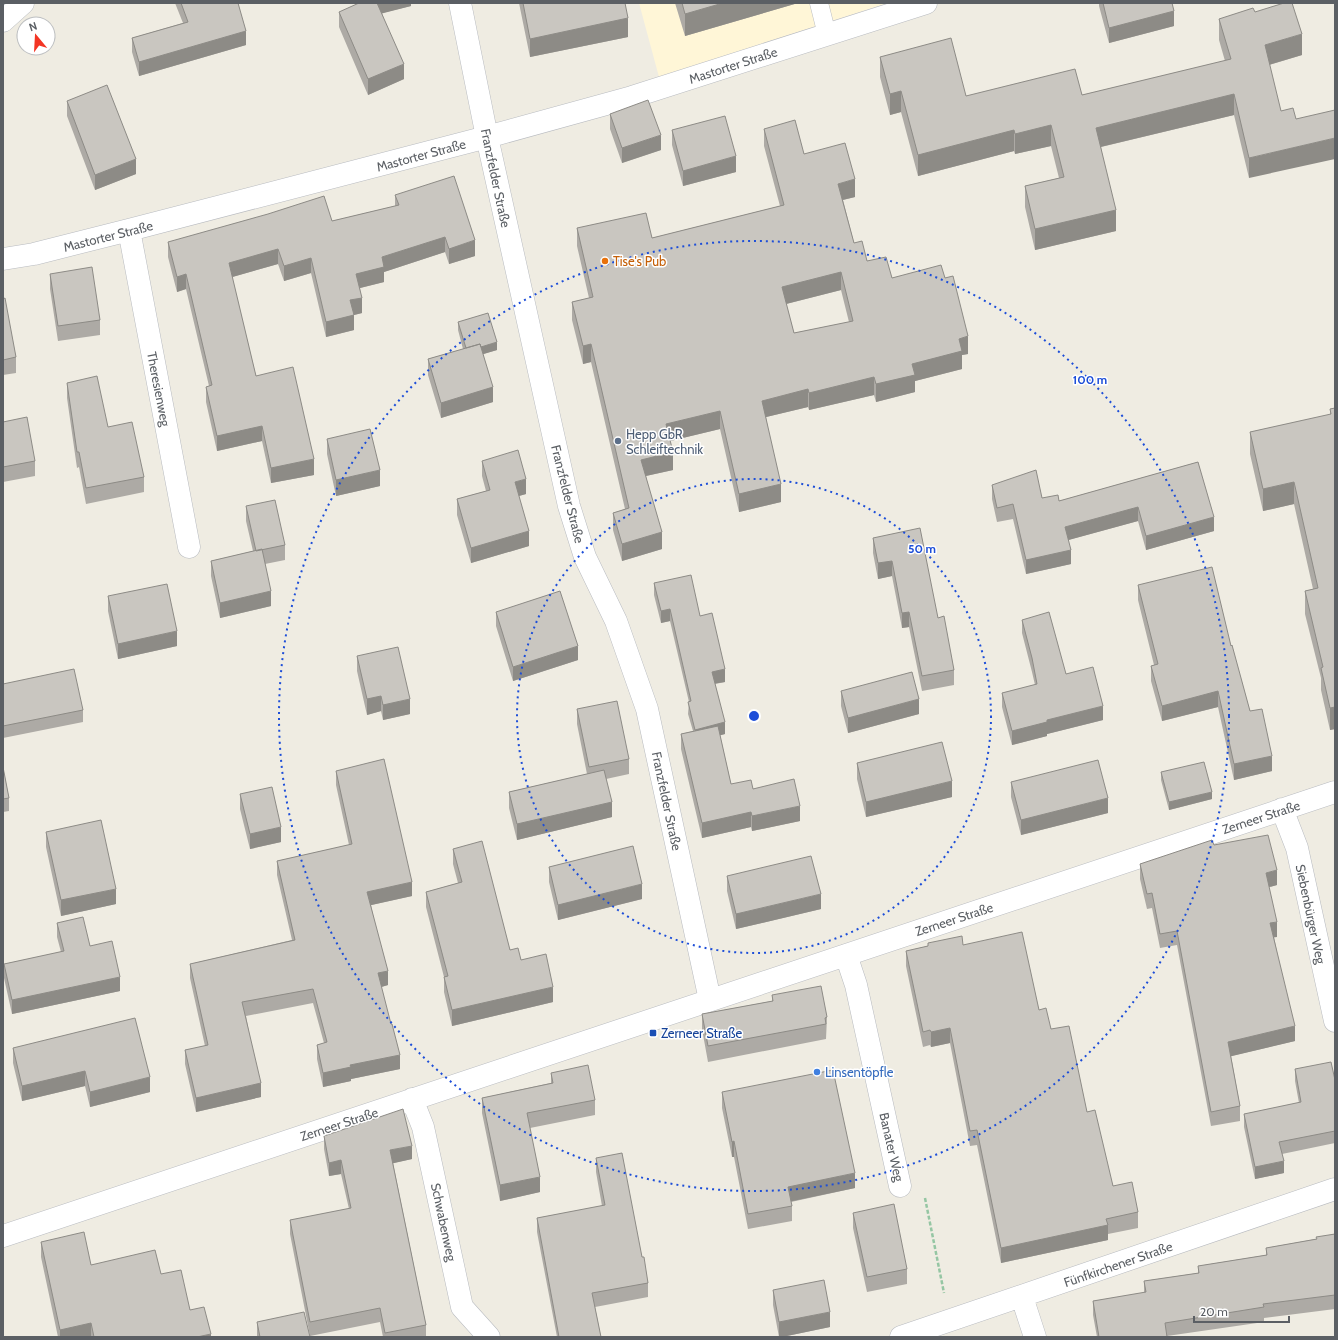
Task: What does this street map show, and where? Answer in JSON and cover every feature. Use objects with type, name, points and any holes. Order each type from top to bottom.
[{"type":"street","points":[[3,21],[23,3]]},
{"type":"street","name":"Franzfelder Straße","points":[[460,3],[487,137],[569,506],[585,557],[616,621],[646,709],[710,1000]]},
{"type":"street","name":"Mastorter Straße","points":[[3,259],[34,254],[129,230],[487,137],[632,97],[919,4]]},
{"type":"street","name":"Theresienweg","points":[[129,230],[189,547]]},
{"type":"street","name":"Zerneer Straße","points":[[3,1236],[1335,792]]},
{"type":"street","name":"Siebenbürger Weg","points":[[1282,810],[1297,848],[1335,1021]]},
{"type":"street","name":"Banater Weg","points":[[846,955],[856,984],[900,1186]]},
{"type":"street","name":"Schwabenweg","points":[[412,1099],[423,1127],[462,1307],[489,1337]]},
{"type":"street","name":"Fünfkirchener Straße","points":[[901,1337],[1335,1190]]},
{"type":"street","points":[[1022,1296],[1035,1337]]},
{"type":"lane","points":[[818,3],[827,35]]},
{"type":"path","name":"Banater Weg","points":[[900,1186],[924,1189],[950,1321]]},
{"type":"shaded area","points":[[639,3],[887,3],[659,77]]},
{"type":"building","points":[[181,3],[238,3],[246,31],[139,62],[132,38],[188,22]]},
{"type":"building","points":[[359,3],[377,3],[404,64],[368,79],[339,12]]},
{"type":"building","points":[[523,3],[625,3],[628,18],[530,39]]},
{"type":"building","points":[[682,3],[723,3],[685,14]]},
{"type":"building","points":[[1103,3],[1172,3],[1174,11],[1109,28]]},
{"type":"building","points":[[1284,3],[1292,3],[1302,34],[1265,45],[1281,111],[1293,108],[1296,119],[1335,110],[1335,138],[1249,158],[1234,94],[1096,128],[1116,210],[1035,229],[1025,186],[1064,177],[1051,125],[1015,134],[1014,130],[918,155],[901,91],[890,94],[880,57],[951,38],[966,96],[1075,69],[1082,95],[1231,59],[1219,19],[1253,8],[1255,12]]},
{"type":"building","points":[[107,85],[136,159],[95,175],[67,101]]},
{"type":"building","points":[[648,100],[661,135],[622,148],[610,114]]},
{"type":"building","points":[[725,116],[736,156],[683,171],[672,130]]},
{"type":"building","points":[[795,120],[804,154],[845,143],[855,179],[838,184],[854,243],[862,241],[867,261],[886,257],[892,278],[941,265],[945,278],[953,276],[968,336],[959,339],[962,351],[912,364],[915,375],[876,384],[874,377],[809,393],[808,389],[762,401],[781,484],[739,494],[720,411],[666,424],[673,452],[641,460],[662,532],[622,544],[613,513],[629,508],[591,344],[583,346],[572,302],[593,297],[577,228],[646,213],[652,238],[784,205],[764,129]],"holes":[[[841,272],[853,321],[794,333],[782,287]]]},
{"type":"building","points":[[454,176],[475,240],[449,249],[445,237],[382,257],[384,267],[356,274],[362,298],[350,300],[354,315],[326,322],[311,258],[284,266],[278,249],[229,263],[256,376],[293,367],[314,459],[271,468],[262,426],[217,436],[206,387],[212,385],[186,274],[177,277],[168,242],[268,214],[324,196],[332,221],[399,205],[395,195]]},
{"type":"building","points":[[92,267],[100,320],[58,326],[50,274]]},
{"type":"building","points":[[5,298],[16,357],[3,360],[3,299]]},
{"type":"building","points":[[488,313],[497,342],[481,347],[480,344],[466,348],[458,322]]},
{"type":"building","points":[[480,344],[493,387],[441,403],[428,359]]},
{"type":"building","points":[[97,376],[108,427],[132,422],[144,477],[86,488],[79,452],[77,452],[67,383]]},
{"type":"building","points":[[1335,408],[1335,707],[1330,708],[1321,668],[1323,667],[1305,591],[1318,588],[1294,482],[1263,489],[1250,432],[1331,414],[1330,409]]},
{"type":"building","points":[[27,417],[35,461],[3,467],[3,422]]},
{"type":"building","points":[[370,429],[380,470],[336,480],[327,439]]},
{"type":"building","points":[[518,450],[526,479],[515,482],[529,531],[471,548],[457,499],[490,490],[482,461]]},
{"type":"building","points":[[1198,462],[1214,517],[1146,536],[1138,507],[1065,527],[1071,550],[1026,560],[1013,504],[997,508],[992,485],[1036,470],[1042,498],[1058,495],[1059,501]]},
{"type":"building","points":[[275,500],[285,545],[256,551],[246,506]]},
{"type":"building","points":[[920,528],[938,618],[944,616],[954,670],[922,676],[909,612],[902,613],[892,561],[878,563],[873,538]]},
{"type":"building","points":[[262,549],[271,591],[220,603],[211,561]]},
{"type":"building","points":[[1212,567],[1231,646],[1232,645],[1250,711],[1262,709],[1272,756],[1234,764],[1218,691],[1162,706],[1151,666],[1158,664],[1138,585]]},
{"type":"building","points":[[691,575],[700,616],[712,613],[725,669],[712,672],[725,722],[695,730],[688,702],[691,701],[670,609],[661,611],[654,583]]},
{"type":"building","points":[[167,584],[177,631],[118,644],[108,596]]},
{"type":"building","points":[[560,591],[578,646],[513,667],[496,612]]},
{"type":"building","points":[[1049,612],[1066,674],[1093,667],[1103,706],[1047,720],[1047,722],[1012,731],[1002,693],[1037,684],[1022,620]]},
{"type":"building","points":[[398,647],[410,699],[383,705],[381,696],[367,699],[357,656]]},
{"type":"building","points":[[74,669],[83,710],[3,726],[3,684]]},
{"type":"building","points":[[912,672],[919,699],[848,718],[841,691]]},
{"type":"building","points":[[617,701],[629,759],[589,767],[577,709]]},
{"type":"building","points":[[718,726],[731,784],[751,780],[753,789],[794,779],[800,806],[752,816],[751,812],[702,823],[681,734]]},
{"type":"building","points":[[942,742],[952,781],[866,802],[857,763]]},
{"type":"building","points":[[384,759],[412,882],[367,892],[388,971],[378,973],[400,1055],[350,1065],[351,1067],[323,1073],[317,1045],[327,1042],[313,989],[242,1002],[261,1083],[196,1098],[185,1050],[208,1045],[190,964],[295,940],[277,861],[352,844],[336,771]]},
{"type":"building","points":[[1098,760],[1108,798],[1021,820],[1011,782]]},
{"type":"building","points":[[1204,762],[1212,792],[1169,802],[1161,772]]},
{"type":"building","points":[[3,767],[9,798],[3,799]]},
{"type":"building","points":[[604,770],[612,802],[517,824],[509,792]]},
{"type":"building","points":[[272,787],[281,827],[250,834],[240,794]]},
{"type":"building","points":[[101,820],[116,889],[61,900],[46,832]]},
{"type":"building","points":[[1268,835],[1277,870],[1266,873],[1277,922],[1270,923],[1295,1026],[1228,1042],[1240,1106],[1211,1112],[1177,931],[1160,934],[1152,893],[1147,894],[1140,864],[1212,840],[1214,845]]},
{"type":"building","points":[[482,841],[510,950],[518,948],[521,960],[546,954],[553,987],[452,1010],[444,977],[448,976],[426,892],[462,882],[453,849]]},
{"type":"building","points":[[633,846],[642,884],[558,905],[549,867]]},
{"type":"building","points":[[811,856],[821,894],[736,914],[727,876]]},
{"type":"building","points":[[83,917],[90,946],[112,941],[120,977],[12,1000],[4,964],[64,951],[57,923]]},
{"type":"building","points":[[1022,932],[1039,1010],[1046,1008],[1051,1029],[1069,1026],[1087,1112],[1095,1110],[1113,1186],[1132,1182],[1138,1212],[1106,1219],[1108,1225],[1001,1248],[977,1130],[970,1131],[950,1028],[923,1032],[906,951],[928,946],[928,943],[962,936],[963,945]]},
{"type":"building","points":[[821,986],[827,1017],[825,1018],[826,1024],[708,1046],[702,1014],[773,1001],[772,995]]},
{"type":"building","points":[[135,1018],[150,1077],[90,1092],[85,1071],[22,1086],[13,1048]]},
{"type":"building","points":[[1331,1062],[1335,1080],[1335,1131],[1279,1142],[1284,1161],[1255,1167],[1244,1114],[1301,1102],[1295,1069]]},
{"type":"building","points":[[588,1065],[595,1100],[527,1113],[540,1177],[500,1185],[482,1098],[553,1083],[551,1073]]},
{"type":"building","points":[[833,1070],[855,1173],[788,1187],[792,1206],[748,1214],[734,1141],[732,1142],[722,1092]]},
{"type":"building","points":[[403,1109],[412,1146],[390,1150],[426,1325],[385,1333],[380,1308],[310,1322],[290,1220],[351,1208],[341,1160],[329,1163],[324,1136]]},
{"type":"building","points":[[622,1153],[648,1283],[592,1293],[601,1337],[559,1337],[537,1218],[605,1205],[596,1158]]},
{"type":"building","points":[[894,1204],[907,1269],[867,1277],[853,1213]]},
{"type":"building","points":[[84,1232],[91,1265],[155,1250],[161,1274],[181,1270],[190,1310],[204,1307],[211,1334],[197,1337],[94,1337],[91,1323],[60,1330],[41,1242]]},
{"type":"building","points":[[1335,1234],[1335,1295],[1263,1304],[1264,1307],[1165,1323],[1167,1337],[1099,1337],[1093,1301],[1146,1292],[1144,1281],[1199,1273],[1198,1266],[1267,1255],[1266,1248],[1317,1239],[1316,1237]]},
{"type":"building","points":[[824,1280],[830,1312],[779,1322],[773,1290]]},
{"type":"building","points":[[304,1312],[310,1337],[260,1337],[257,1322]]},
{"type":"place","name":"Tise's Pub","points":[[605,261]]},
{"type":"place","name":"Hepp GbR Schleiftechnik","points":[[618,441]]},
{"type":"place","name":"Zerneer Straße","points":[[653,1033]]},
{"type":"place","name":"Linsentöpfle","points":[[817,1072]]}]
